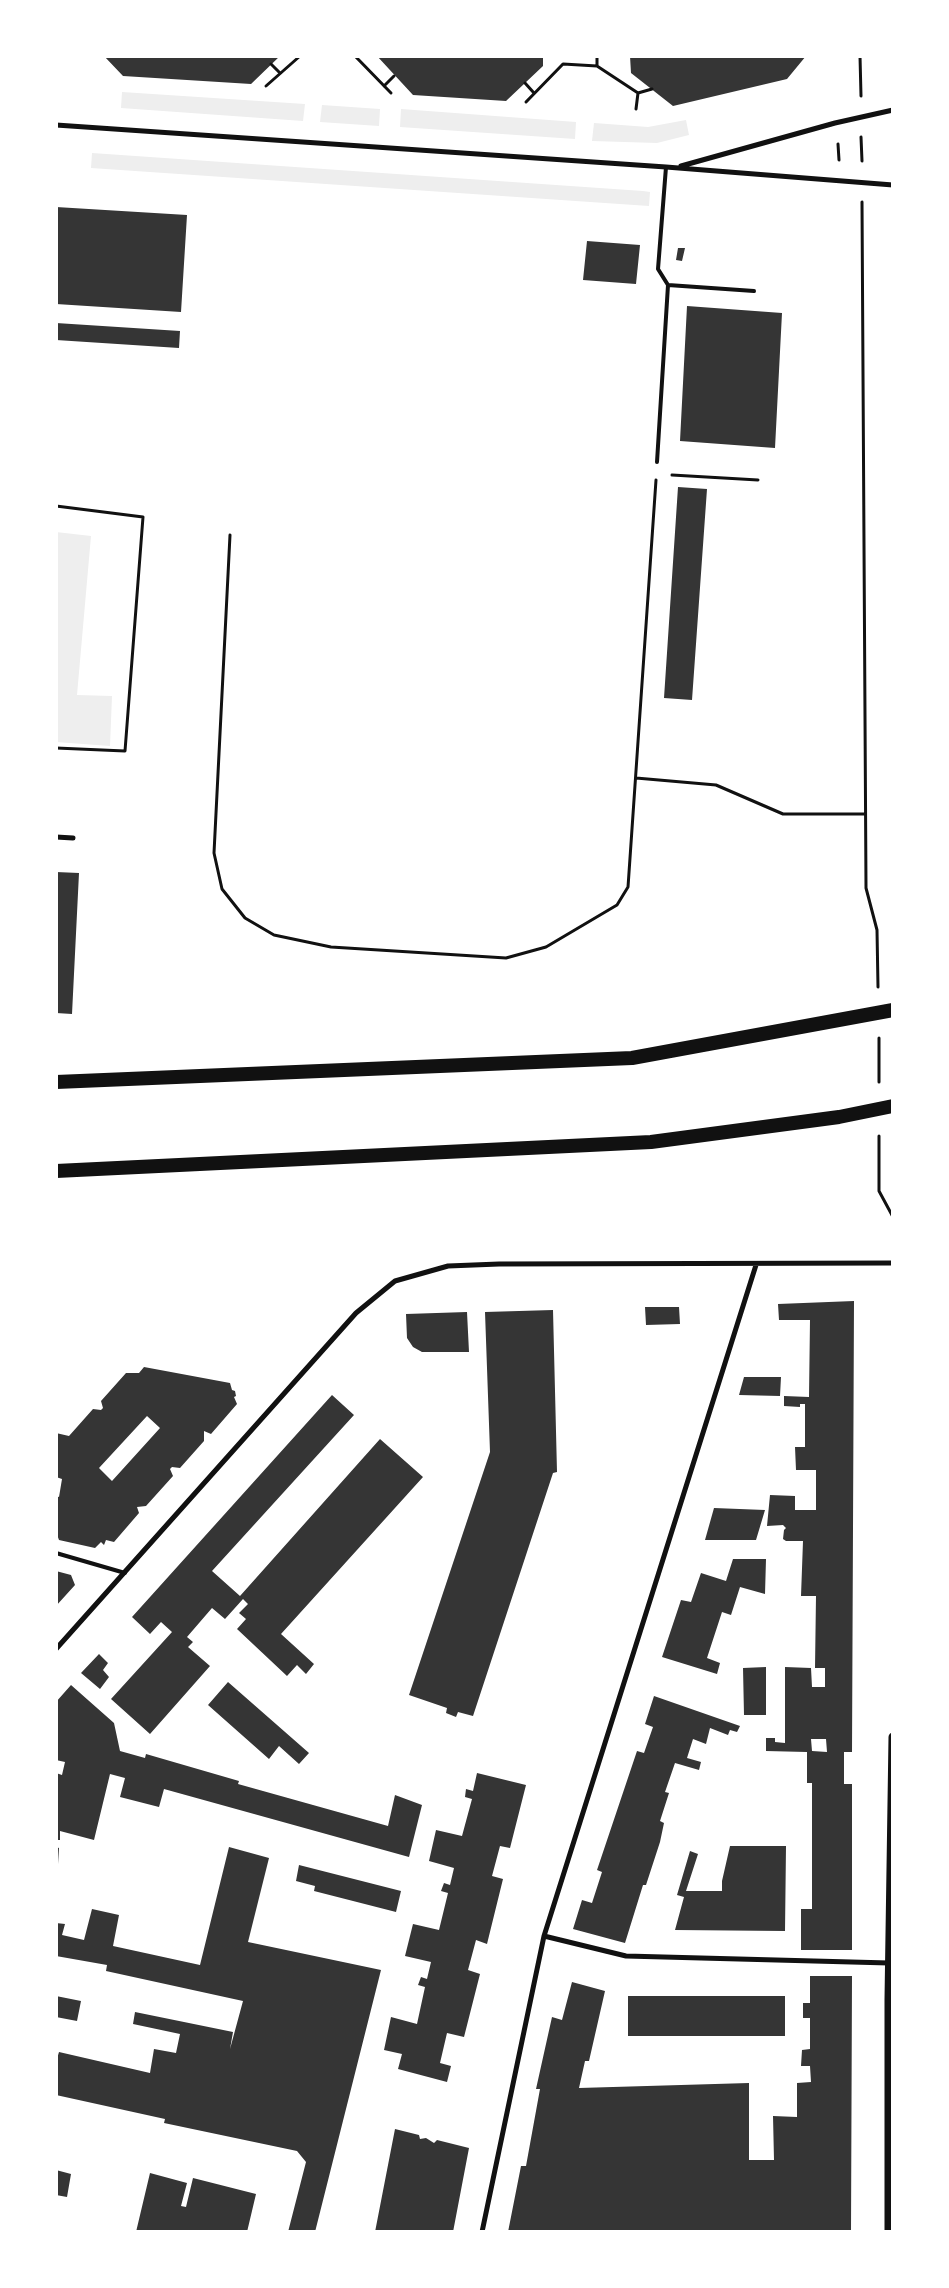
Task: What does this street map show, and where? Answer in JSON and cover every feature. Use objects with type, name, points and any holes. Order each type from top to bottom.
[{"type":"highway","points":[[56,1082],[632,1058],[893,1010]]},
{"type":"highway","points":[[56,1172],[651,1142],[839,1117],[893,1106]]},
{"type":"street","points":[[676,168],[835,123],[893,110]]},
{"type":"street","points":[[56,125],[666,167],[893,185]]},
{"type":"street","points":[[56,837],[73,838]]},
{"type":"street","points":[[56,1649],[356,1312],[395,1281],[448,1266],[499,1264],[756,1265],[893,1263]]},
{"type":"street","points":[[482,2232],[544,1936],[756,1265]]},
{"type":"street","points":[[889,2232],[893,1736]]},
{"type":"street","points":[[544,1936],[626,1956],[890,1963]]},
{"type":"lane","points":[[658,462],[668,285],[658,269],[666,167]]},
{"type":"lane","points":[[668,285],[754,291]]},
{"type":"lane","points":[[56,1553],[125,1573]]},
{"type":"path","points":[[266,86],[300,56]]},
{"type":"path","points":[[355,56],[391,93]]},
{"type":"path","points":[[597,56],[597,66]]},
{"type":"path","points":[[860,56],[861,101]]},
{"type":"path","points":[[271,64],[280,73]]},
{"type":"path","points":[[526,102],[564,64],[597,66],[638,93],[652,89]]},
{"type":"path","points":[[384,86],[394,76]]},
{"type":"path","points":[[525,83],[534,93]]},
{"type":"path","points":[[636,109],[638,93]]},
{"type":"path","points":[[861,138],[862,166]]},
{"type":"path","points":[[838,140],[839,164]]},
{"type":"path","points":[[862,197],[866,888],[877,930],[878,996]]},
{"type":"path","points":[[230,535],[214,854],[222,889],[245,918],[274,934],[331,947],[506,958],[546,947],[617,905],[628,887],[657,474]]},
{"type":"path","points":[[666,475],[758,480]]},
{"type":"path","points":[[56,506],[143,517],[126,751],[56,748]]},
{"type":"path","points":[[636,778],[716,785],[783,814],[865,814]]},
{"type":"path","points":[[879,1035],[879,1084]]},
{"type":"path","points":[[879,1132],[880,1191],[893,1217]]},
{"type":"shaded area","points":[[122,92],[305,104],[303,121],[121,108]]},
{"type":"shaded area","points":[[322,105],[380,109],[379,126],[320,122]]},
{"type":"shaded area","points":[[401,109],[576,122],[575,139],[400,127]]},
{"type":"shaded area","points":[[686,120],[689,135],[657,143],[592,141],[594,123],[648,127]]},
{"type":"shaded area","points":[[92,153],[643,191],[650,192],[649,206],[91,168]]},
{"type":"shaded area","points":[[56,532],[91,536],[77,695],[112,696],[110,746],[56,742]]},
{"type":"building","points":[[104,56],[280,56],[251,84],[123,76]]},
{"type":"building","points":[[377,56],[489,56],[489,58],[491,56],[543,56],[543,66],[506,101],[413,95]]},
{"type":"building","points":[[630,56],[806,56],[787,79],[673,106],[631,73]]},
{"type":"building","points":[[56,207],[187,215],[181,312],[56,304]]},
{"type":"building","points":[[587,241],[640,245],[636,284],[583,280]]},
{"type":"building","points":[[678,248],[685,248],[682,261],[676,260]]},
{"type":"building","points":[[687,306],[782,313],[775,448],[680,441]]},
{"type":"building","points":[[56,323],[180,331],[179,348],[56,340]]},
{"type":"building","points":[[678,487],[707,489],[692,700],[664,698]]},
{"type":"building","points":[[56,872],[79,873],[72,1014],[56,1013]]},
{"type":"building","points":[[854,1301],[852,1752],[844,1752],[844,1784],[852,1784],[852,1950],[801,1950],[801,1909],[812,1909],[812,1783],[807,1783],[807,1752],[766,1751],[766,1738],[775,1738],[775,1742],[785,1743],[785,1667],[811,1668],[812,1687],[825,1687],[825,1668],[815,1668],[816,1596],[801,1596],[803,1541],[786,1541],[783,1539],[786,1528],[783,1525],[767,1526],[770,1495],[795,1496],[795,1510],[816,1510],[816,1470],[796,1470],[795,1447],[805,1447],[805,1404],[800,1404],[800,1407],[784,1406],[784,1396],[809,1397],[810,1320],[779,1320],[778,1304]],"holes":[[[811,1739],[826,1739],[827,1752],[812,1751]]]},
{"type":"building","points":[[645,1307],[679,1307],[680,1324],[646,1325]]},
{"type":"building","points":[[553,1310],[557,1472],[553,1473],[473,1716],[458,1712],[456,1717],[446,1713],[447,1708],[409,1695],[490,1452],[485,1312]]},
{"type":"building","points":[[467,1312],[469,1352],[422,1352],[413,1347],[407,1338],[406,1314]]},
{"type":"building","points":[[144,1367],[230,1383],[232,1390],[235,1391],[236,1396],[234,1397],[237,1404],[211,1434],[204,1431],[204,1441],[180,1468],[172,1467],[170,1469],[173,1476],[146,1506],[137,1507],[139,1513],[114,1542],[106,1540],[104,1545],[101,1542],[95,1548],[59,1540],[56,1532],[56,1496],[59,1497],[62,1479],[56,1477],[56,1433],[69,1436],[93,1409],[101,1410],[103,1408],[101,1401],[126,1373],[139,1373]],"holes":[[[147,1416],[160,1428],[112,1481],[99,1468]]]},
{"type":"building","points":[[744,1377],[781,1377],[780,1396],[739,1395]]},
{"type":"building","points":[[332,1395],[354,1415],[212,1571],[240,1596],[380,1439],[423,1477],[281,1634],[314,1664],[306,1674],[297,1665],[287,1676],[237,1629],[246,1619],[239,1613],[248,1604],[243,1599],[225,1619],[212,1608],[187,1637],[193,1642],[188,1647],[210,1666],[150,1734],[111,1699],[172,1632],[161,1622],[150,1634],[132,1617]]},
{"type":"building","points":[[714,1508],[765,1510],[756,1540],[705,1540]]},
{"type":"building","points":[[733,1559],[766,1559],[765,1594],[740,1587],[731,1615],[722,1612],[707,1658],[720,1663],[717,1674],[662,1657],[681,1600],[691,1602],[701,1573],[726,1581]]},
{"type":"building","points":[[56,1571],[71,1575],[75,1585],[56,1606]]},
{"type":"building","points":[[99,1654],[108,1663],[103,1670],[109,1677],[100,1689],[81,1673]]},
{"type":"building","points":[[766,1667],[766,1715],[744,1715],[743,1668]]},
{"type":"building","points":[[228,1682],[309,1753],[299,1764],[279,1746],[269,1759],[208,1705]]},
{"type":"building","points":[[71,1685],[114,1723],[120,1751],[145,1758],[146,1754],[239,1781],[238,1784],[388,1826],[395,1795],[422,1805],[409,1857],[164,1789],[159,1807],[120,1797],[125,1778],[110,1774],[94,1840],[60,1831],[60,1840],[56,1840],[56,1773],[62,1775],[65,1762],[56,1760],[56,1702]]},
{"type":"building","points":[[654,1696],[740,1726],[737,1732],[730,1730],[728,1735],[710,1728],[706,1744],[693,1739],[687,1758],[701,1762],[699,1770],[675,1763],[665,1792],[669,1793],[660,1821],[664,1823],[660,1842],[646,1885],[643,1885],[625,1943],[573,1929],[582,1900],[592,1903],[602,1872],[597,1870],[637,1751],[644,1753],[653,1727],[645,1724]]},
{"type":"building","points":[[477,1773],[526,1785],[510,1848],[500,1846],[492,1876],[503,1879],[487,1944],[476,1940],[468,1970],[480,1974],[464,2037],[447,2033],[440,2063],[451,2066],[447,2082],[398,2069],[402,2054],[384,2050],[391,2017],[417,2024],[425,1987],[418,1985],[421,1977],[427,1979],[431,1962],[405,1956],[413,1924],[439,1930],[448,1893],[441,1891],[444,1883],[450,1885],[454,1868],[429,1861],[436,1830],[462,1836],[472,1799],[465,1797],[466,1789],[473,1791]]},
{"type":"building","points":[[730,1846],[786,1846],[785,1931],[675,1930],[684,1897],[677,1895],[690,1851],[698,1854],[686,1891],[722,1891],[722,1881]]},
{"type":"building","points":[[56,1847],[59,1848],[58,1864],[56,1864]]},
{"type":"building","points":[[229,1847],[269,1858],[248,1942],[381,1970],[315,2232],[288,2232],[306,2162],[297,2151],[164,2123],[165,2119],[56,2095],[56,2062],[59,2052],[150,2073],[154,2049],[176,2053],[180,2034],[133,2024],[135,2012],[233,2032],[230,2049],[243,2001],[106,1971],[107,1965],[56,1956],[56,1923],[65,1924],[62,1935],[84,1940],[92,1909],[119,1915],[113,1946],[200,1965]]},
{"type":"building","points":[[299,1865],[401,1891],[396,1912],[314,1891],[315,1886],[296,1881]]},
{"type":"building","points":[[810,1976],[852,1976],[851,2232],[508,2232],[521,2166],[526,2166],[540,2089],[536,2089],[552,2017],[562,2020],[572,1982],[605,1991],[589,2061],[585,2061],[579,2088],[749,2083],[749,2160],[774,2160],[773,2116],[797,2117],[797,2083],[811,2082],[810,2066],[801,2066],[802,2050],[810,2049],[810,2018],[803,2018],[803,2003],[810,2003]]},
{"type":"building","points":[[56,1996],[81,2001],[77,2021],[56,2017]]},
{"type":"building","points":[[628,1996],[785,1996],[785,2036],[628,2036]]},
{"type":"building","points":[[395,2129],[419,2135],[420,2139],[426,2138],[434,2143],[437,2140],[469,2148],[453,2232],[375,2232]]},
{"type":"building","points":[[56,2170],[71,2174],[67,2197],[56,2195]]},
{"type":"building","points":[[150,2173],[187,2183],[181,2206],[186,2207],[193,2178],[256,2194],[247,2232],[136,2232]]}]
